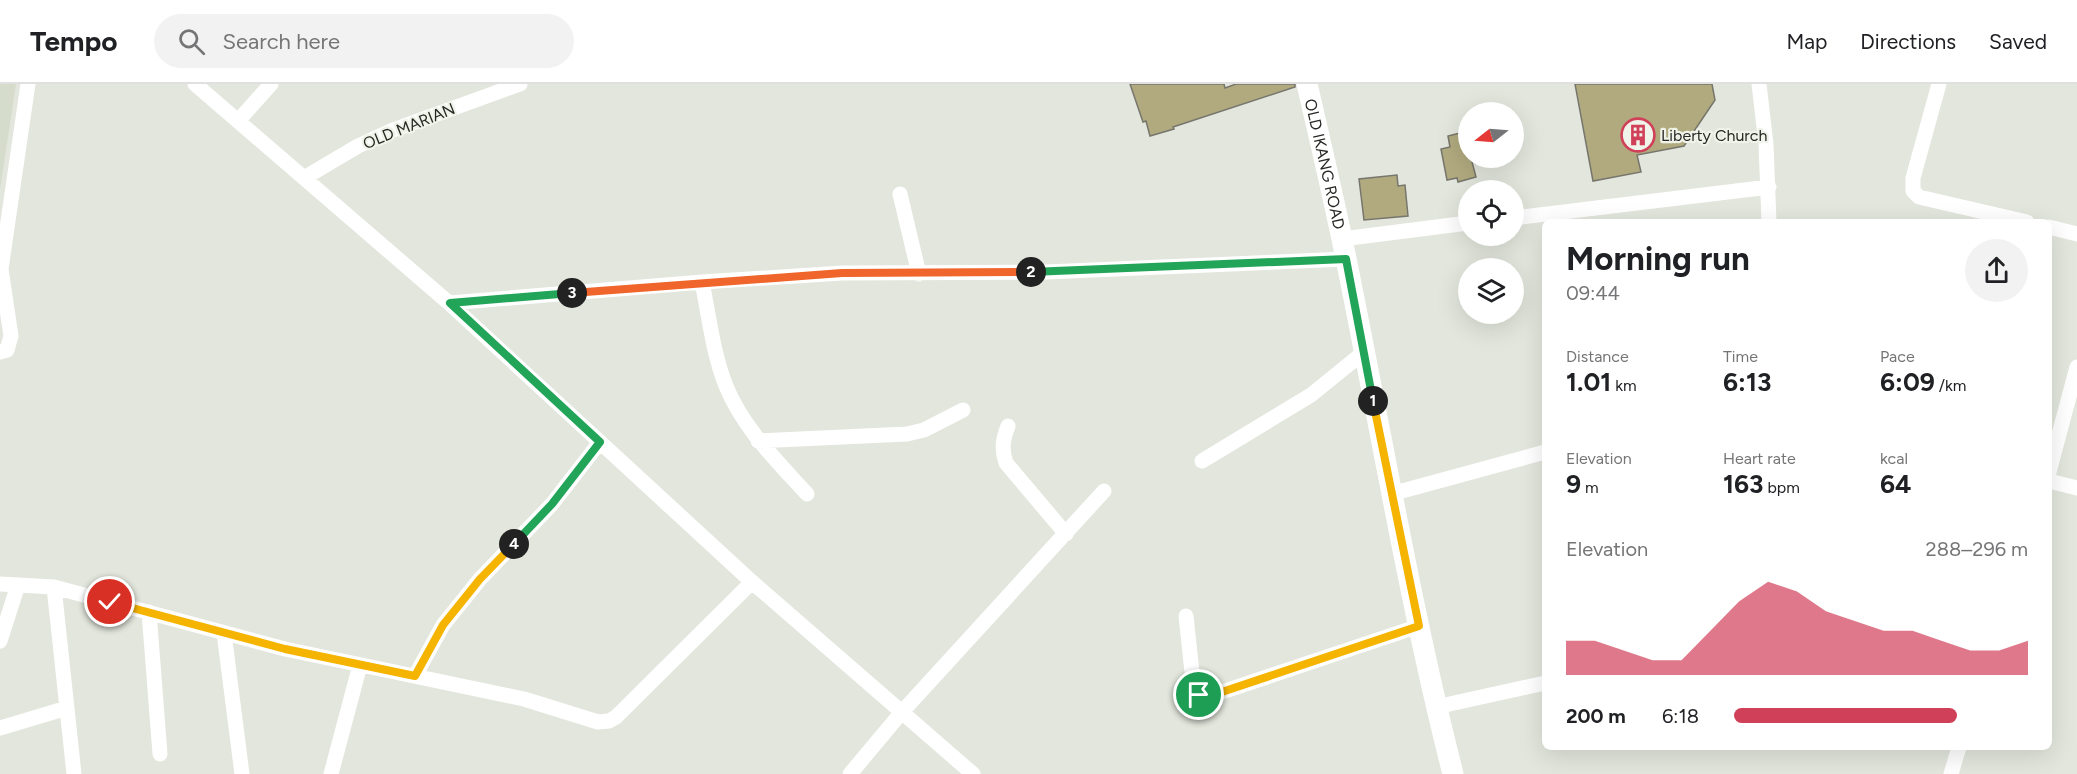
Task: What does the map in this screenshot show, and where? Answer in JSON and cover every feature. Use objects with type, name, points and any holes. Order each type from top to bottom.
[{"type":"street","points":[[0,352],[7,350],[11,336],[1,269],[28,84]]},
{"type":"street","points":[[195,84],[450,303],[752,582],[974,774]]},
{"type":"street","points":[[238,121],[271,84]]},
{"type":"street","name":"OLD MARIAN","points":[[304,178],[351,150],[384,134],[490,89],[520,84]]},
{"type":"street","name":"OLD IKANG ROAD","points":[[1307,84],[1344,249],[1391,494],[1450,773]]},
{"type":"street","points":[[1759,84],[1769,187],[1769,219]]},
{"type":"street","points":[[1939,84],[1913,178],[1913,191],[1919,197],[2014,219]]},
{"type":"street","points":[[1524,217],[1769,187]]},
{"type":"street","points":[[900,194],[919,274]]},
{"type":"street","points":[[450,303],[842,273],[1046,272],[1344,249],[1458,225]]},
{"type":"street","points":[[2052,228],[2077,234]]},
{"type":"street","points":[[702,282],[726,385],[734,402],[758,441],[807,494]]},
{"type":"street","points":[[1202,461],[1311,395],[1364,352]]},
{"type":"street","points":[[2052,461],[2077,367]]},
{"type":"street","points":[[758,441],[907,434],[924,430],[963,410]]},
{"type":"street","points":[[1008,426],[1003,438],[1006,463],[1066,534]]},
{"type":"street","points":[[415,676],[443,625],[480,579],[552,504],[600,442]]},
{"type":"street","points":[[1391,494],[1542,453]]},
{"type":"street","points":[[2052,482],[2077,488]]},
{"type":"street","points":[[850,774],[901,713],[1104,491]]},
{"type":"street","points":[[0,584],[54,587],[285,649],[524,699],[598,722],[609,721],[616,717],[752,582]]},
{"type":"street","points":[[0,641],[18,585]]},
{"type":"street","points":[[54,587],[74,774]]},
{"type":"street","points":[[149,612],[160,754]]},
{"type":"street","points":[[1186,616],[1194,691],[1207,697],[1419,626]]},
{"type":"street","points":[[224,633],[242,774]]},
{"type":"street","points":[[331,774],[360,665]]},
{"type":"street","points":[[1436,707],[1542,684]]},
{"type":"street","points":[[0,728],[67,708]]},
{"type":"street","points":[[1951,774],[1954,750]]},
{"type":"shaded area","points":[[0,84],[16,84],[0,189]]},
{"type":"building","points":[[1130,84],[1224,84],[1225,88],[1236,84],[1295,84],[1295,87],[1150,136]]},
{"type":"building","name":"Liberty Church","points":[[1575,84],[1712,84],[1715,100],[1684,146],[1637,155],[1641,172],[1593,181]]},
{"type":"building","points":[[1458,134],[1458,168],[1474,168],[1476,177],[1458,180],[1458,182],[1457,178],[1447,180],[1441,149],[1450,147],[1448,136]]},
{"type":"building","points":[[1397,175],[1398,186],[1405,185],[1408,216],[1364,220],[1359,179]]},
{"type":"place","name":"Liberty Church","points":[[1638,135]]},
{"type":"route","points":[[110,602],[285,649],[415,676],[443,625],[480,579],[552,504],[600,442],[450,303],[842,273],[1046,272],[1346,259],[1419,626],[1207,697],[1199,695]]}]
